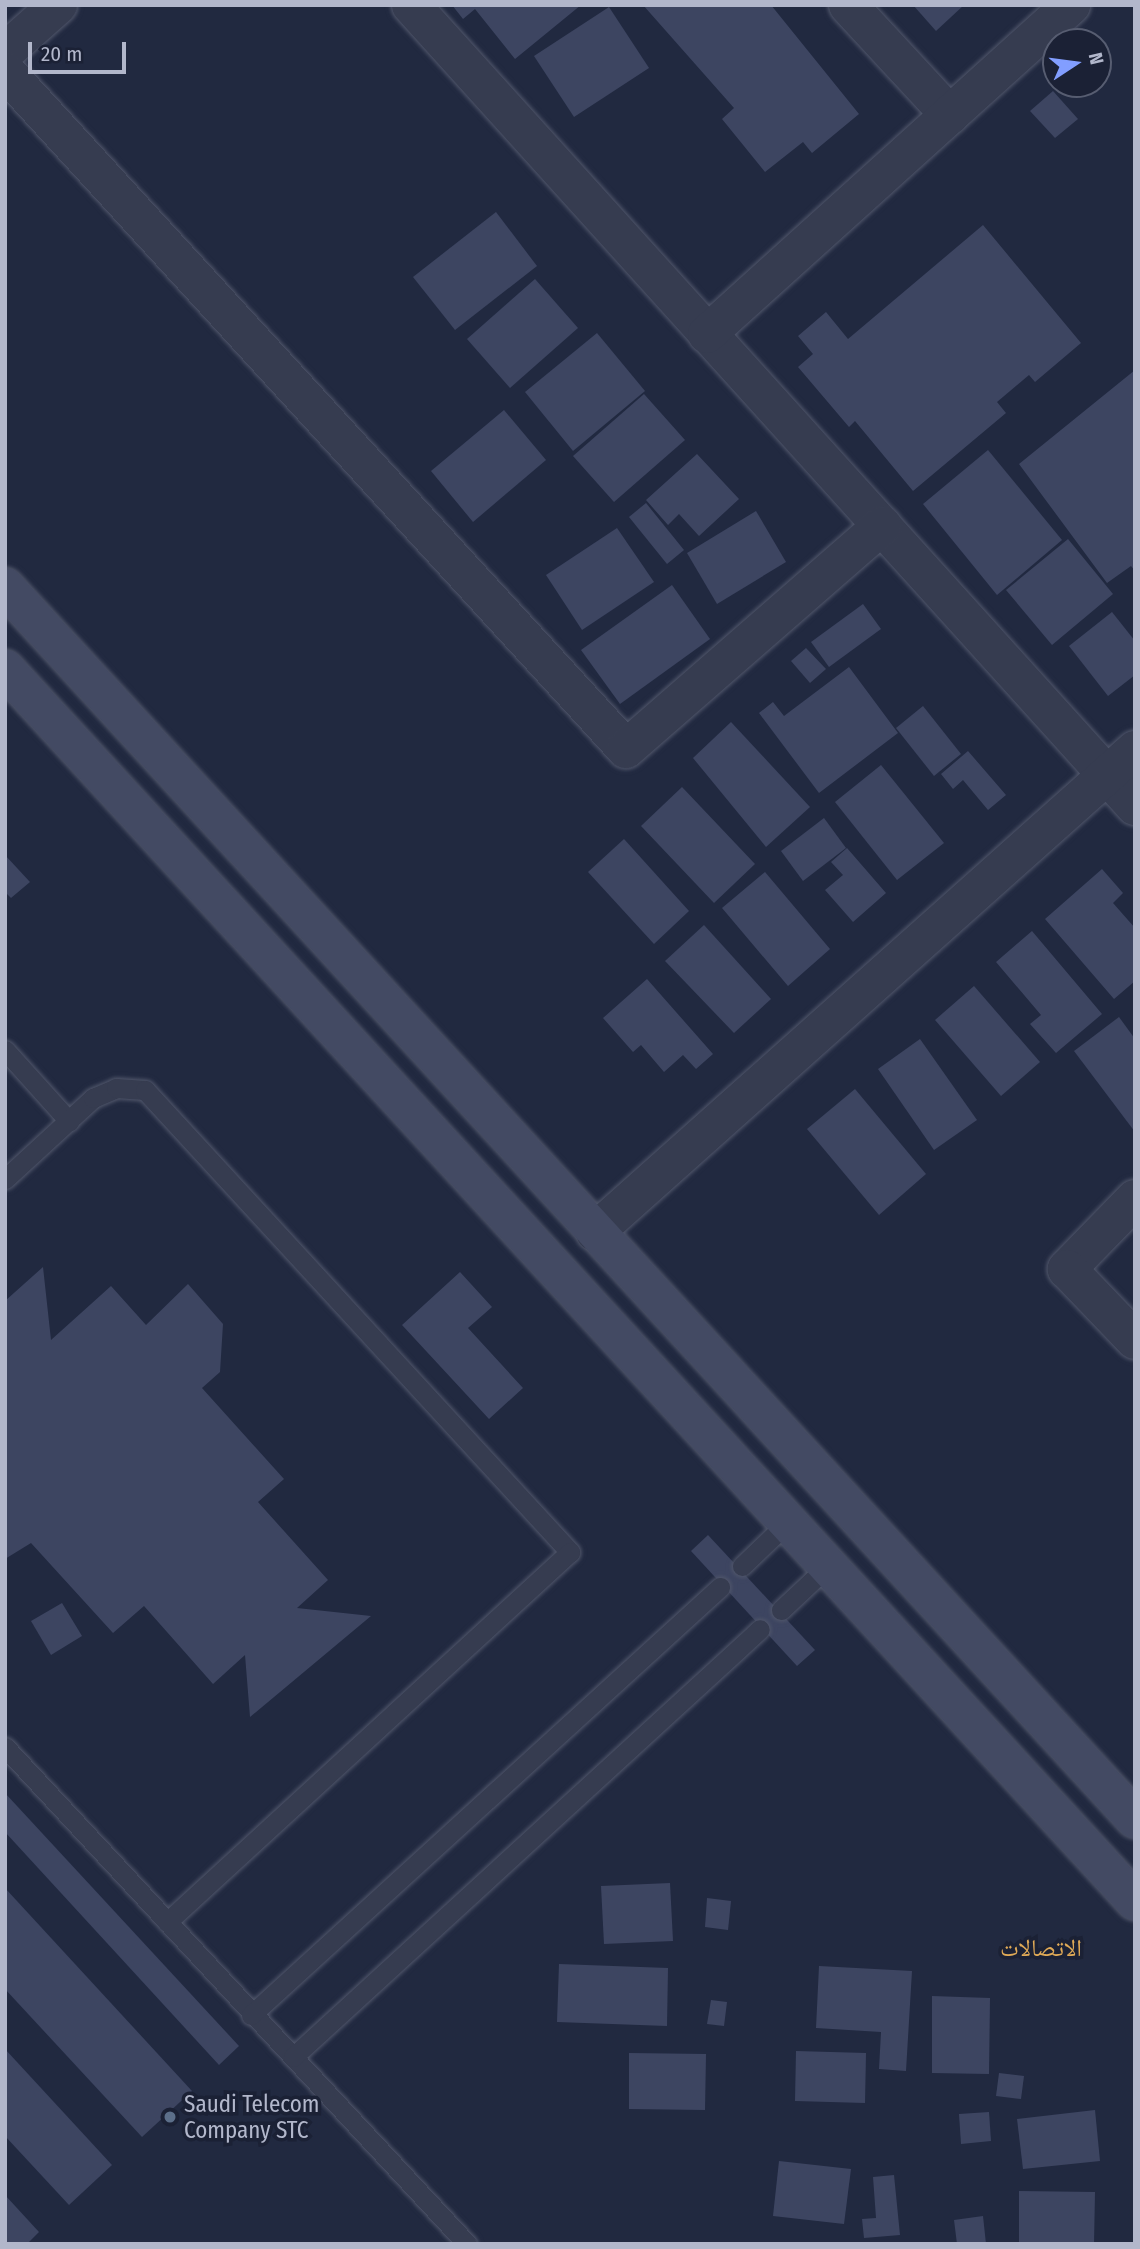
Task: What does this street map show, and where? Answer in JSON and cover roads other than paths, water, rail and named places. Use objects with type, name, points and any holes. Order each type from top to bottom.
[{"type":"street","points":[[5,52],[58,5]]},
{"type":"street","points":[[411,5],[882,526],[1121,763],[1135,806]]},
{"type":"street","points":[[848,5],[950,115]]},
{"type":"street","points":[[707,334],[1071,5]]},
{"type":"street","points":[[5,71],[626,749],[882,526]]},
{"type":"street","points":[[5,587],[1135,1819]]},
{"type":"street","points":[[5,669],[830,1564],[1135,1901]]},
{"type":"street","points":[[595,1232],[1121,763]]},
{"type":"street","points":[[1135,1199],[1067,1269],[1135,1340]]},
{"type":"lane","points":[[5,1050],[69,1121]]},
{"type":"lane","points":[[5,1179],[69,1121],[117,1088],[145,1090],[570,1552],[167,1922]]},
{"type":"lane","points":[[742,1566],[789,1521]]},
{"type":"lane","points":[[781,1610],[830,1564]]},
{"type":"lane","points":[[251,2015],[719,1587]]},
{"type":"lane","points":[[293,2057],[760,1629]]},
{"type":"lane","points":[[5,1747],[251,2015],[467,2244]]},
{"type":"place","name":"Saudi Telecom Company STC","points":[[170,2117]]},
{"type":"district","name":"الاتصالات","points":[[1041,1949]]}]
